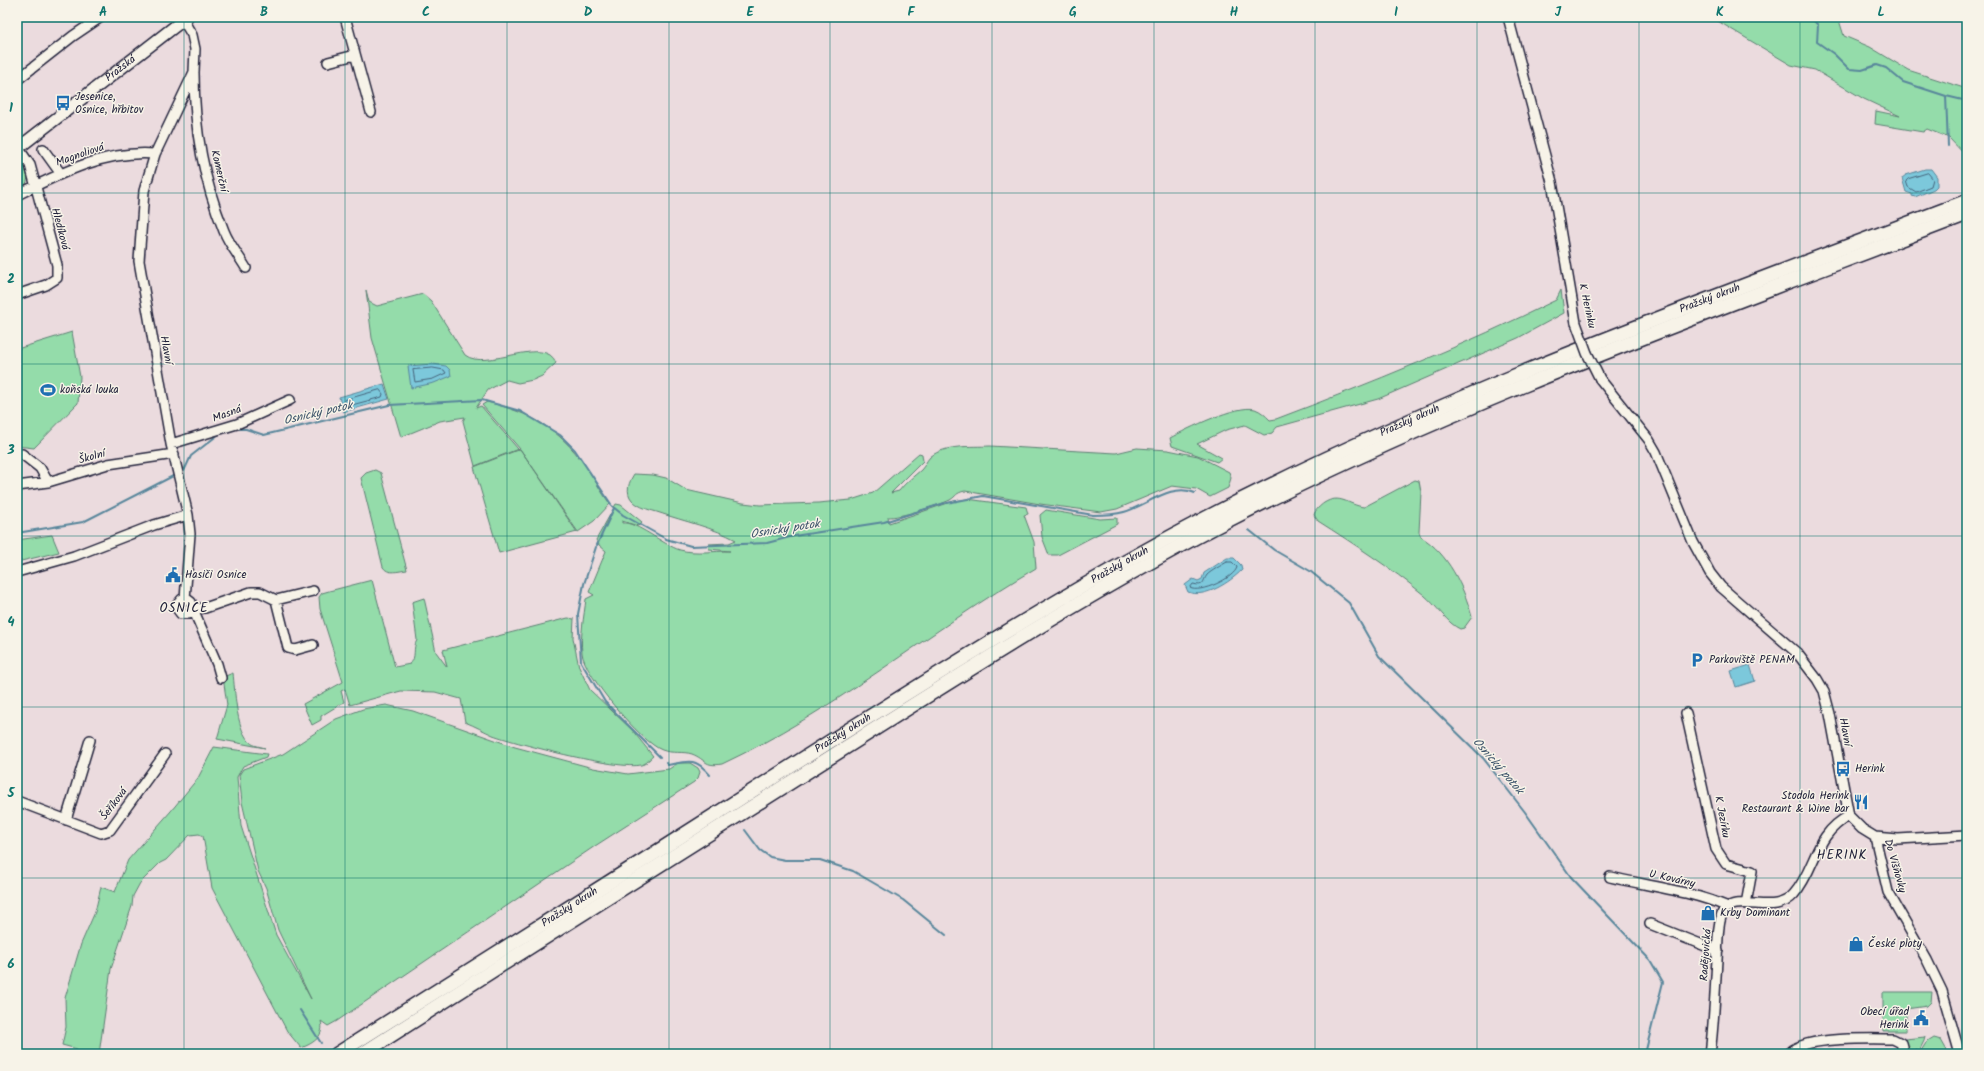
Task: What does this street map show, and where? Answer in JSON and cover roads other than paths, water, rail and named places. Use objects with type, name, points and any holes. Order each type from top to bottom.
[{"type":"highway","name":"Pražský okruh","points":[[338,1054],[1016,625],[1203,519],[1382,432],[1530,369],[1967,201]]},
{"type":"highway","name":"Pražský okruh","points":[[362,1054],[1020,638],[1134,571],[1215,527],[1289,490],[1439,420],[1533,381],[1967,214]]},
{"type":"main road","name":"Pražská","points":[[18,148],[185,19]]},
{"type":"street","points":[[17,80],[72,36],[102,17]]},
{"type":"street","points":[[345,17],[372,112]]},
{"type":"street","name":"K Herinku","points":[[1508,17],[1552,182],[1576,323],[1587,353],[1600,379],[1649,440],[1656,452],[1693,542],[1710,573]]},
{"type":"street","name":"Hlavní","points":[[185,19],[192,35],[195,49],[194,72],[155,154],[144,191],[139,261],[171,444],[188,515],[190,534],[185,599]]},
{"type":"street","points":[[328,62],[355,55]]},
{"type":"street","name":"Komerční","points":[[194,72],[194,94],[205,172],[224,233],[246,268]]},
{"type":"street","name":"Hledíková","points":[[17,295],[46,285],[58,278],[57,265],[30,165],[18,148]]},
{"type":"street","points":[[43,148],[61,174]]},
{"type":"street","name":"Magnoliová","points":[[17,196],[61,174],[104,158],[136,152],[155,154]]},
{"type":"street","name":"Masná","points":[[171,444],[237,424],[290,400]]},
{"type":"street","points":[[17,455],[22,454],[40,468],[48,482]]},
{"type":"street","name":"Školní","points":[[17,486],[48,482],[108,464],[174,454]]},
{"type":"street","points":[[17,572],[74,556],[154,525],[188,515]]},
{"type":"street","name":"Hlavní","points":[[1710,573],[1721,587],[1797,653],[1817,679],[1824,691],[1830,714],[1849,816]]},
{"type":"street","points":[[221,678],[217,664],[193,609],[192,602],[185,599],[180,601],[177,605],[179,612],[187,614],[193,609],[205,608],[251,592],[260,592],[276,600],[313,591]]},
{"type":"street","points":[[276,600],[288,648],[295,650],[313,645]]},
{"type":"street","name":"K Jezírku","points":[[1686,713],[1716,849],[1726,864],[1752,871],[1746,904]]},
{"type":"street","points":[[66,820],[90,740]]},
{"type":"street","name":"Šeříková","points":[[17,801],[101,833],[110,830],[166,754]]},
{"type":"street","points":[[1728,907],[1735,904],[1773,905],[1793,896],[1830,830],[1849,816],[1862,829],[1874,837],[1898,839],[1967,835]]},
{"type":"street","name":"Do Višňovky","points":[[1874,837],[1888,892],[1927,960],[1942,991],[1960,1054]]},
{"type":"street","name":"U Kovárny","points":[[1610,877],[1709,900],[1728,907]]},
{"type":"street","name":"Radějovická","points":[[1710,1054],[1721,917],[1728,907]]},
{"type":"street","points":[[1650,924],[1718,951]]},
{"type":"street","points":[[1789,1054],[1792,1050],[1816,1041],[1895,1039],[1901,1042],[1904,1054]]},
{"type":"water","points":[[1925,169],[1931,169],[1937,177],[1937,186],[1934,189],[1915,197],[1912,196],[1912,194],[1906,192],[1902,178],[1906,175]]},
{"type":"water","points":[[433,364],[446,366],[450,370],[451,376],[434,383],[411,388],[408,366]]},
{"type":"water","points":[[384,384],[389,399],[343,412],[339,397]]},
{"type":"water","points":[[1227,558],[1234,558],[1241,565],[1242,570],[1217,588],[1195,594],[1188,592],[1185,585],[1193,579],[1198,581],[1202,579],[1204,573]]},
{"type":"water","points":[[1750,665],[1755,681],[1736,687],[1731,671]]},
{"type":"waterway","points":[[1807,17],[1818,25],[1817,42],[1834,54],[1849,69],[1862,70],[1877,65],[1886,68],[1903,82],[1967,101]]},
{"type":"waterway","points":[[1946,96],[1948,146]]},
{"type":"waterway","name":"Osnický potok","points":[[235,429],[246,429],[264,435],[389,405],[482,400],[520,411],[560,435],[575,450],[611,504]]},
{"type":"waterway","name":"Osnický potok","points":[[181,472],[184,471],[191,456],[219,434]]},
{"type":"waterway","name":"Osnický potok","points":[[17,533],[83,522],[175,475]]},
{"type":"waterway","name":"Osnický potok","points":[[947,503],[983,496],[1093,515],[1105,515],[1124,512],[1159,496],[1177,490],[1186,490],[1195,493]]},
{"type":"waterway","name":"Osnický potok","points":[[612,506],[623,515],[666,539],[691,546],[767,543],[794,536],[884,522],[945,503]]},
{"type":"waterway","points":[[597,545],[614,508]]},
{"type":"waterway","name":"Osnický potok","points":[[1249,530],[1274,550],[1310,571],[1349,603],[1379,656],[1483,758],[1525,812],[1571,877],[1650,960],[1663,982],[1645,1054]]},
{"type":"waterway","points":[[596,547],[584,584],[578,614],[581,662],[605,702],[660,757]]},
{"type":"waterway","points":[[666,763],[668,765],[686,762],[695,763],[700,765],[710,775]]},
{"type":"waterway","points":[[745,830],[760,850],[770,857],[785,860],[820,860],[853,871],[903,900],[946,935]]},
{"type":"waterway","points":[[300,1010],[321,1043]]},
{"type":"place","name":"Jesenice, Osnice, hřbitov","points":[[63,103]]},
{"type":"place","name":"koňská louka","points":[[48,390]]},
{"type":"place","name":"Hasiči Osnice","points":[[173,575]]},
{"type":"place","name":"Parkoviště PENAM","points":[[1697,660]]},
{"type":"place","name":"Herink","points":[[1843,769]]},
{"type":"place","name":"Stodola Herink Restaurant & Wine bar","points":[[1861,802]]},
{"type":"place","name":"Krby Dominant","points":[[1708,913]]},
{"type":"place","name":"České ploty","points":[[1856,944]]},
{"type":"place","name":"Obecí úřad Herink","points":[[1921,1018]]},
{"type":"district","name":"OSNICE","points":[[184,608]]},
{"type":"district","name":"HERINK","points":[[1842,855]]}]
